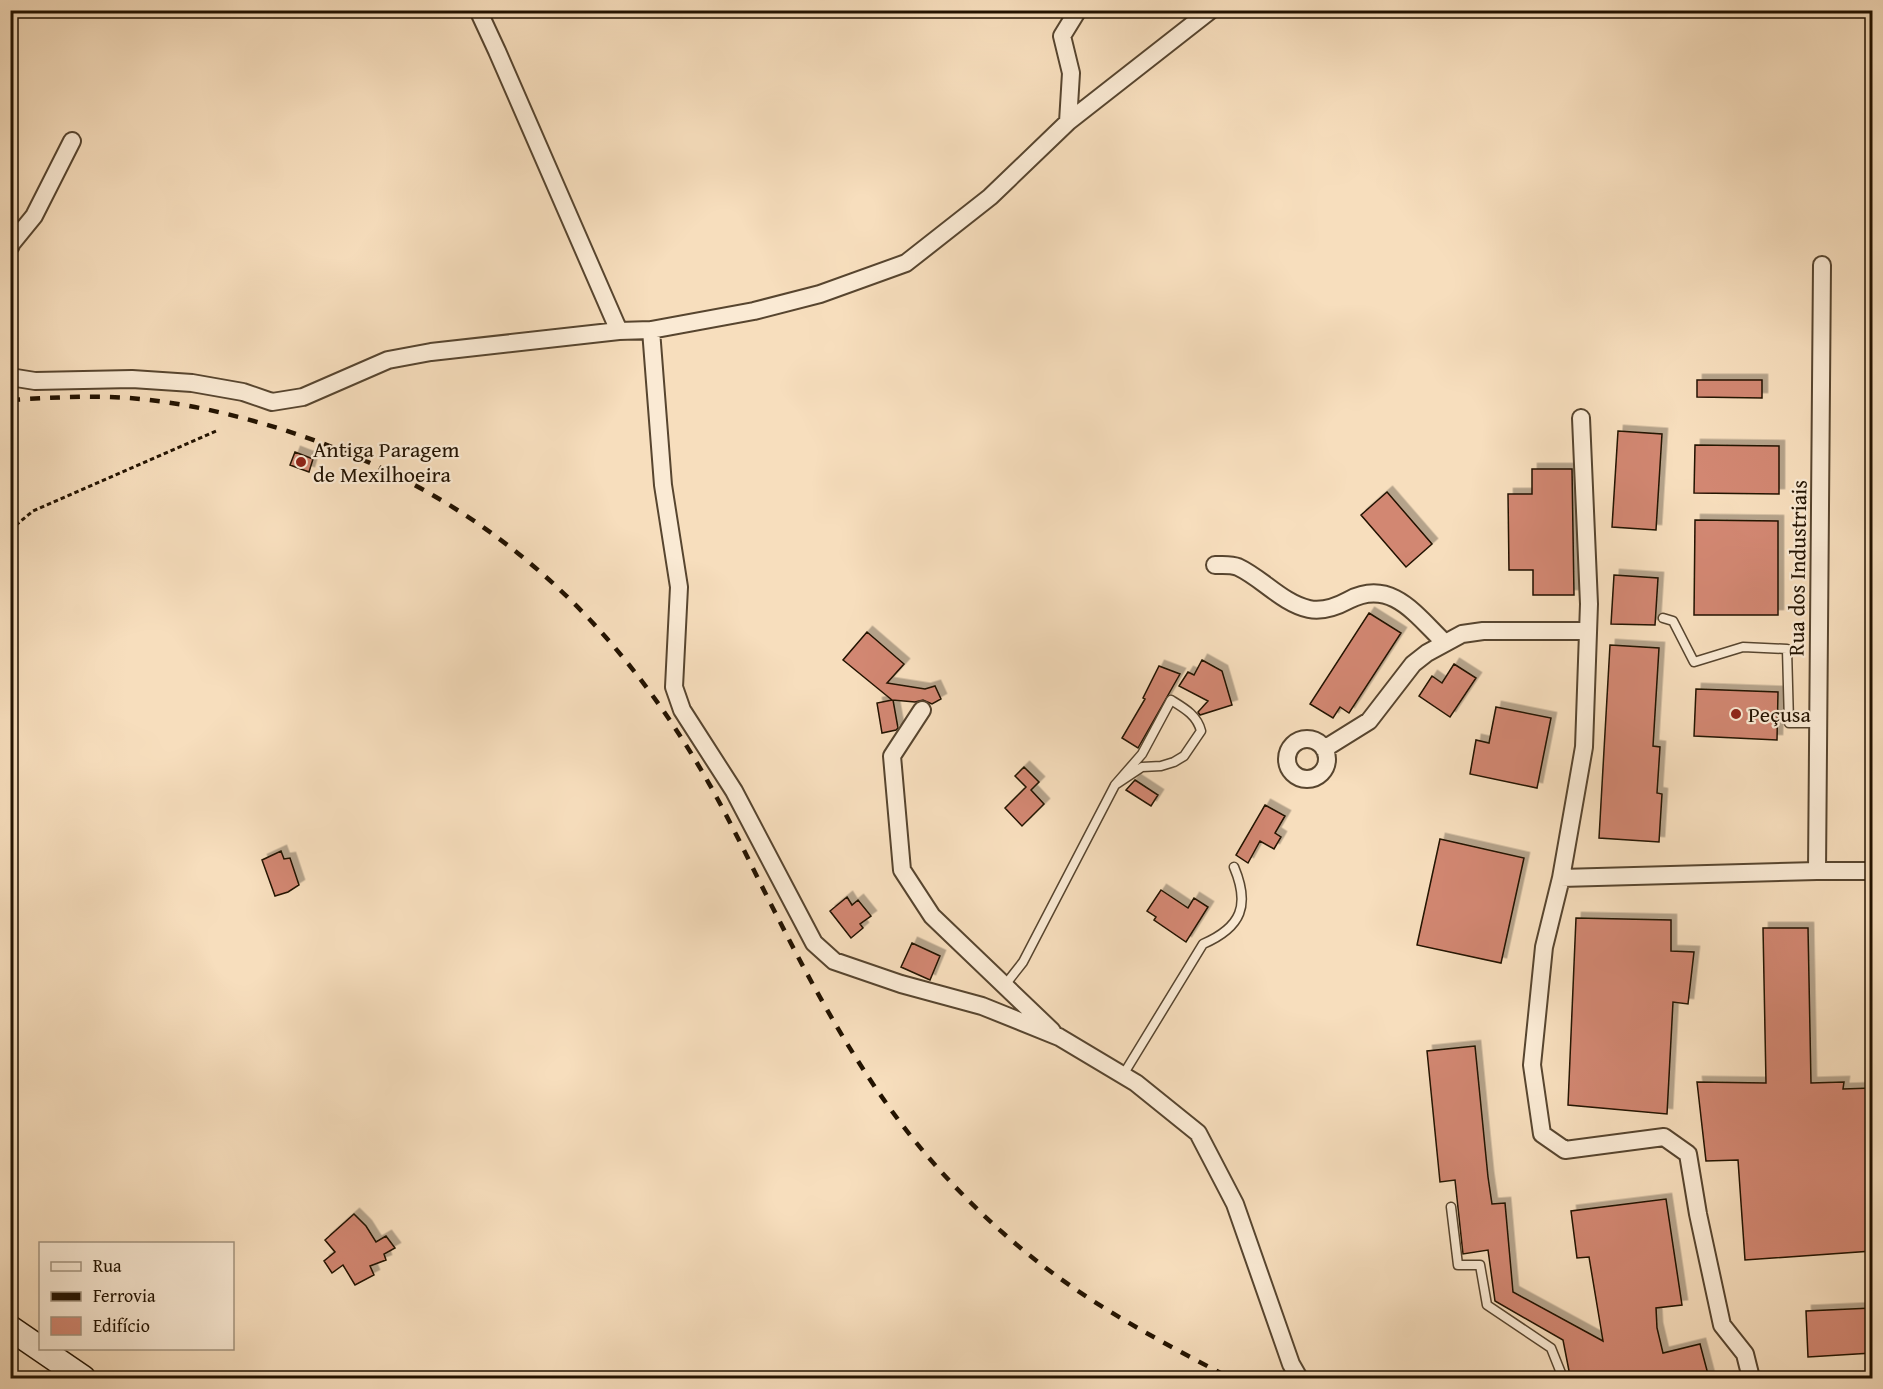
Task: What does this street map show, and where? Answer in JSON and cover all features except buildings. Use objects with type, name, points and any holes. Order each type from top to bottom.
[{"type":"main road","points":[[10,1328],[39,1348]]},
{"type":"main road","points":[[42,1350],[83,1378]]},
{"type":"street","points":[[478,10],[619,331]]},
{"type":"street","points":[[1068,122],[1071,74],[1062,36],[1078,10]]},
{"type":"street","points":[[10,377],[35,381],[132,379],[192,382],[243,392],[272,402],[303,397],[388,360],[431,352],[619,331],[651,330],[754,311],[820,294],[906,263],[990,197],[1068,122],[1211,10]]},
{"type":"street","points":[[10,248],[34,216],[72,141]]},
{"type":"street","name":"Rua dos Industriais","points":[[1817,871],[1822,265]]},
{"type":"street","points":[[651,330],[663,485],[679,587],[674,687],[682,710],[734,791],[814,943],[834,961],[901,984],[982,1006],[1059,1037],[1137,1083],[1198,1133],[1235,1204],[1291,1364],[1299,1378]]},
{"type":"street","points":[[1581,417],[1589,604],[1584,747],[1561,878],[1544,947],[1532,1065],[1542,1134],[1565,1150],[1664,1137],[1688,1154],[1698,1214],[1722,1325],[1745,1354],[1752,1378]]},
{"type":"street","points":[[1215,565],[1236,566],[1292,602],[1309,609],[1327,610],[1361,594],[1379,592],[1397,598],[1444,642]]},
{"type":"street","points":[[1324,750],[1370,721],[1413,664],[1444,642],[1462,634],[1483,631],[1588,631]]},
{"type":"street","points":[[922,710],[892,756],[902,870],[932,915],[1059,1037]]},
{"type":"street","points":[[1561,878],[1817,871],[1872,872]]},
{"type":"lane","points":[[1663,618],[1673,621],[1694,662],[1743,646],[1787,649],[1789,723],[1818,723]]},
{"type":"lane","points":[[1005,985],[1023,962],[1115,785],[1142,754],[1171,700],[1187,709],[1199,722],[1201,730],[1184,756],[1161,766],[1142,767],[1115,785]]},
{"type":"lane","points":[[1123,1075],[1203,944],[1221,934],[1240,914],[1243,899],[1242,884],[1234,867]]},
{"type":"lane","points":[[1451,1207],[1458,1265],[1480,1264],[1487,1305],[1551,1348],[1563,1378]]},
{"type":"path","points":[[10,530],[33,511],[216,431]]},
{"type":"railway","points":[[10,400],[60,397],[153,400],[218,412],[281,429],[347,453],[409,482],[466,516],[519,554],[568,598],[613,646],[655,699],[717,798],[821,1000],[885,1102],[938,1168],[995,1226],[1058,1277],[1121,1318],[1230,1378]]},
{"type":"place","name":"Antiga Paragem de Mexilhoeira","points":[[301,462]]},
{"type":"place","name":"Peçusa","points":[[1736,714]]}]
